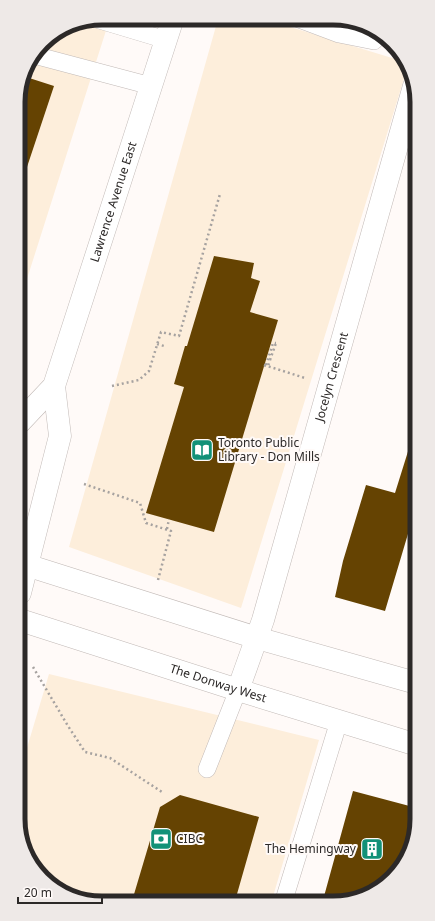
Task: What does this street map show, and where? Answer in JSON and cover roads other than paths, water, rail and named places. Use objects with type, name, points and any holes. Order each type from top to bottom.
[{"type":"street","name":"Lawrence Avenue East","points":[[25,560],[60,436],[54,386],[171,25]]},
{"type":"street","name":"Jocelyn Crescent","points":[[238,690],[257,638],[330,386],[410,101]]},
{"type":"street","name":"Lawrence Avenue East","points":[[25,417],[54,386]]},
{"type":"street","points":[[25,564],[257,638],[410,681]]},
{"type":"street","name":"The Donway West","points":[[25,622],[410,743]]},
{"type":"lane","points":[[116,25],[166,40]]},
{"type":"lane","points":[[315,25],[339,34],[374,42],[377,39]]},
{"type":"lane","points":[[40,57],[151,86]]},
{"type":"lane","points":[[207,769],[238,690]]},
{"type":"lane","points":[[285,896],[339,721]]},
{"type":"place","name":"Toronto Public Library - Don Mills","points":[[202,450]]},
{"type":"place","name":"CIBC","points":[[161,839]]},
{"type":"place","name":"The Hemingway","points":[[372,849]]}]
